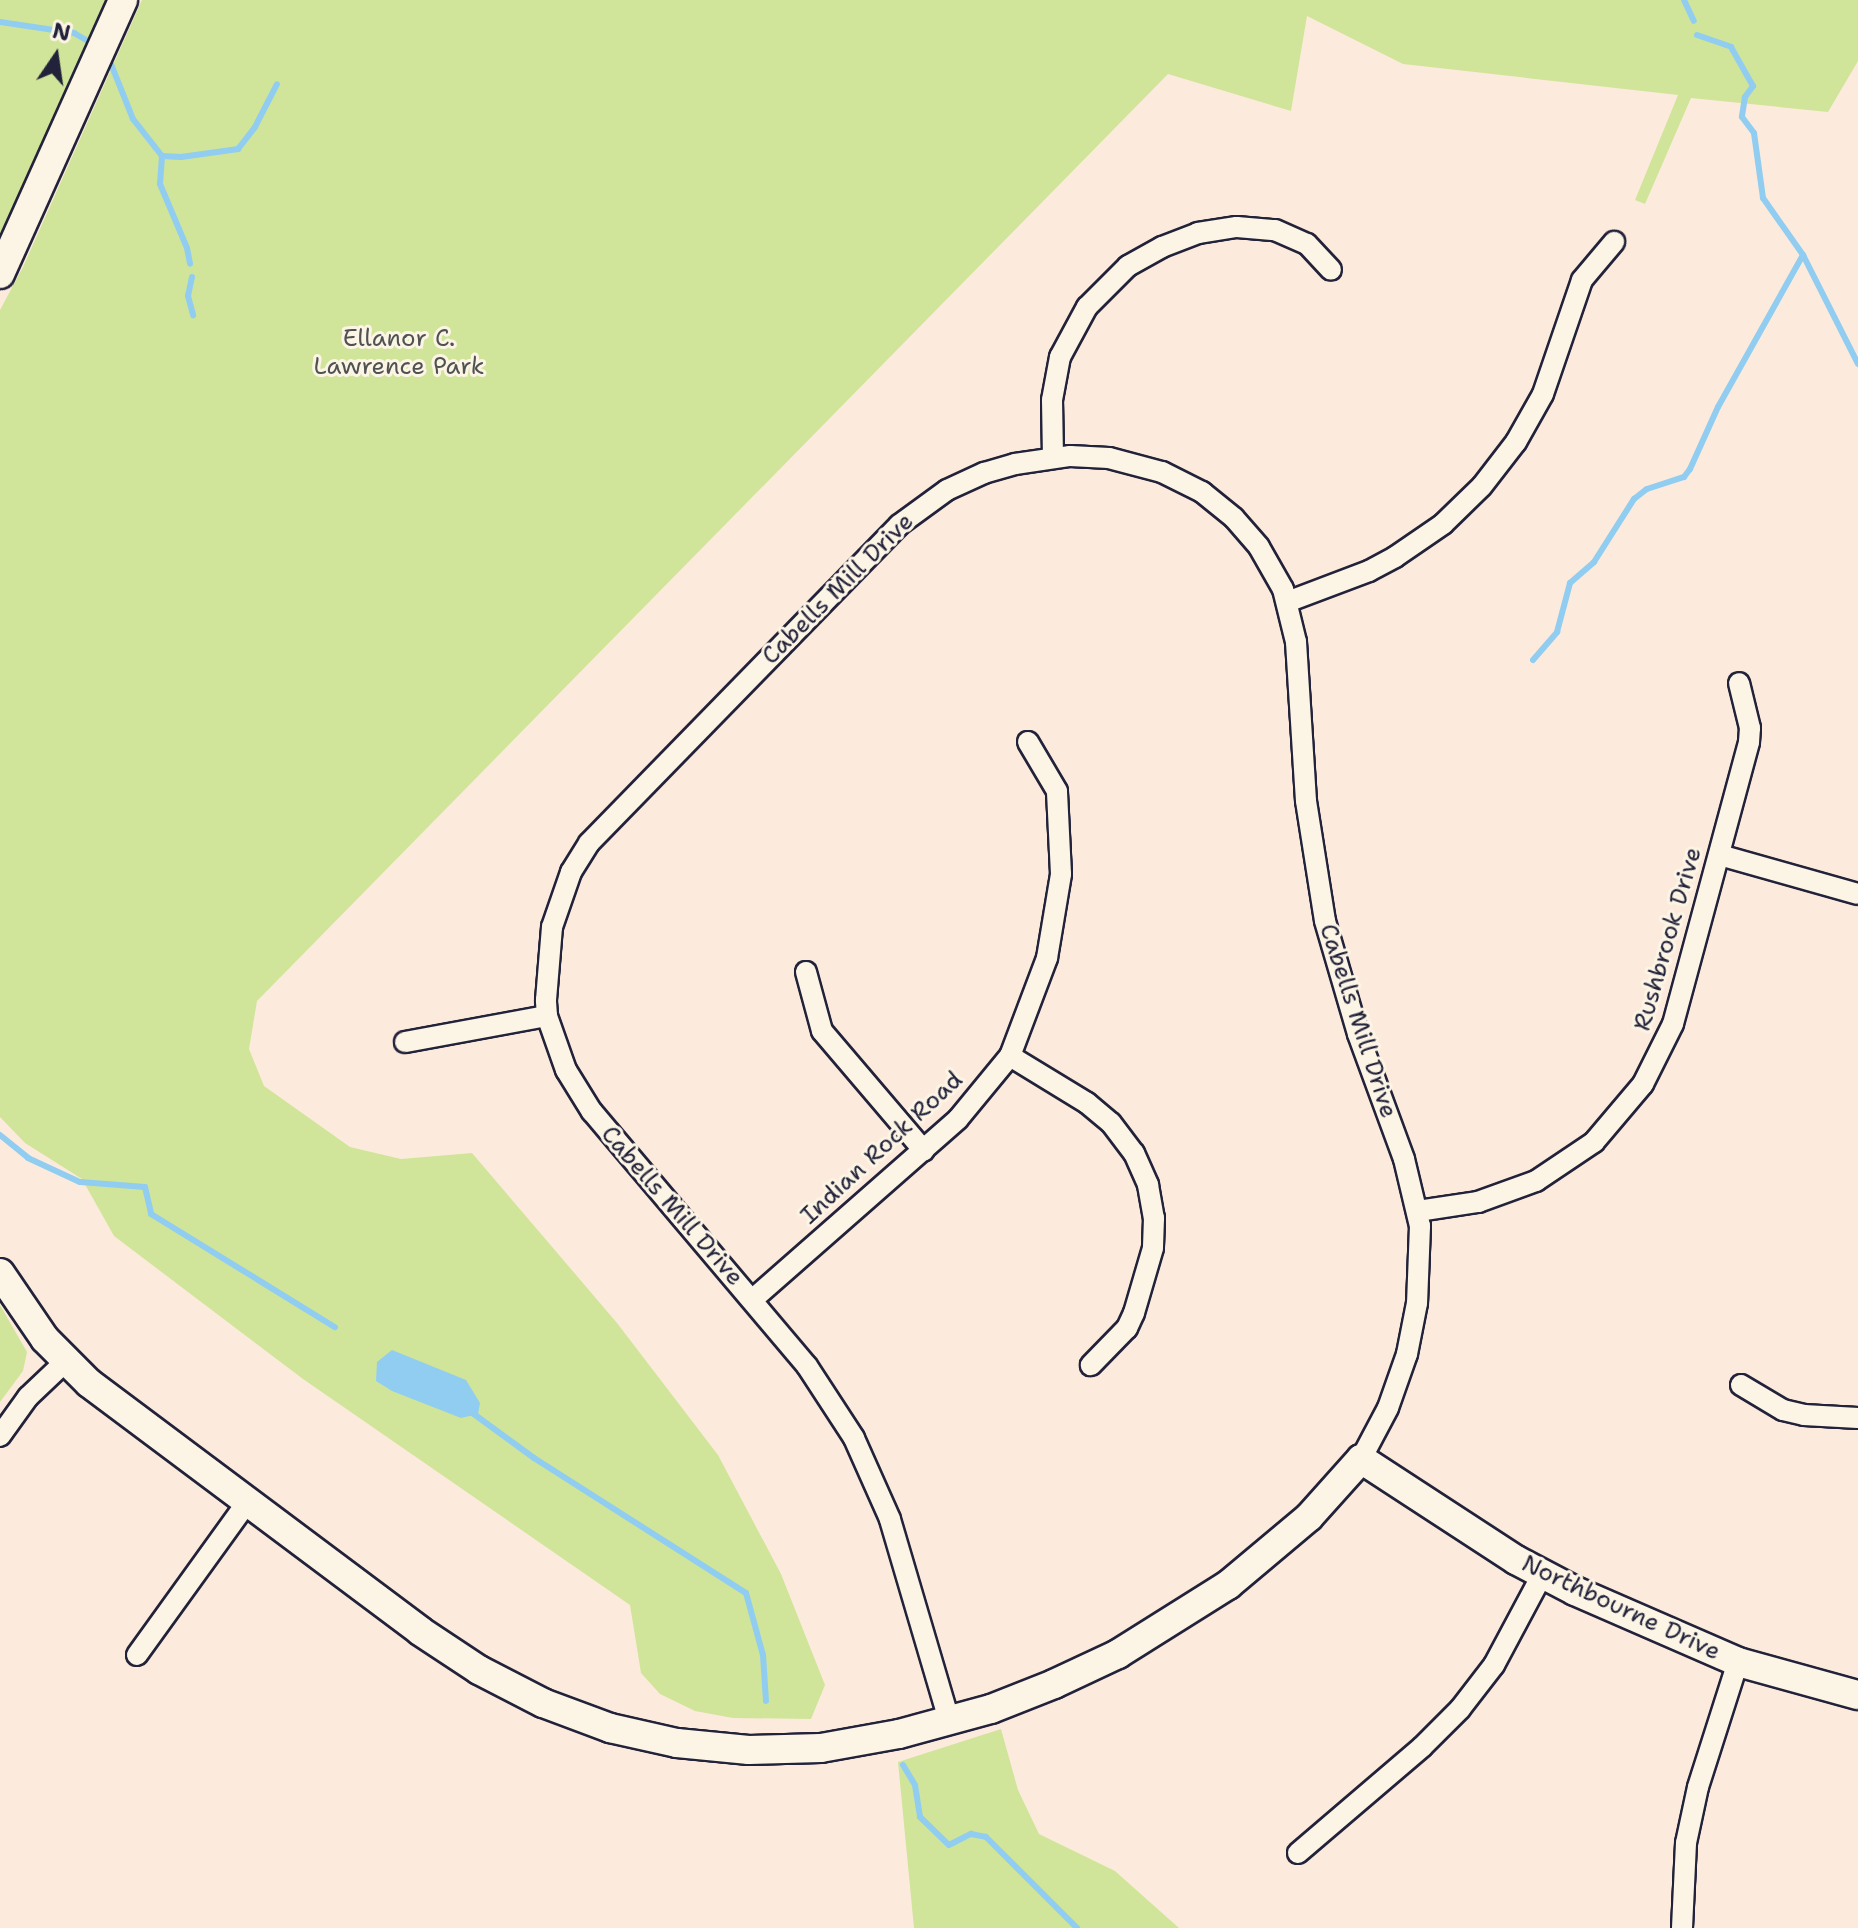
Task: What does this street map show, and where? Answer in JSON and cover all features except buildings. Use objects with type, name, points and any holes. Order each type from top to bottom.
[{"type":"street","points":[[0,274],[123,0]]},
{"type":"street","points":[[1053,457],[1052,400],[1060,357],[1087,307],[1128,266],[1198,233],[1237,227],[1275,230],[1307,244],[1331,270]]},
{"type":"street","points":[[1287,602],[1369,571],[1395,557],[1443,524],[1482,486],[1516,442],[1543,394],[1582,280],[1614,242]]},
{"type":"street","name":"Cabells Mill Drive","points":[[0,1273],[20,1307],[89,1383],[246,1504],[479,1670],[543,1703],[610,1728],[700,1746],[784,1751],[899,1734],[949,1720],[1054,1684],[1171,1624],[1279,1545],[1361,1459],[1388,1408],[1407,1354],[1419,1276],[1418,1211],[1404,1159],[1339,975],[1325,921],[1306,801],[1296,642],[1287,602],[1259,547],[1234,518],[1202,492],[1146,466],[1109,458],[1053,457],[1015,464],[965,481],[913,513],[599,832],[571,872],[559,900],[548,953],[547,1016],[566,1070],[592,1112],[752,1300],[832,1403],[872,1476],[890,1519],[949,1720]]},
{"type":"street","name":"Rushbrook Drive","points":[[1418,1211],[1478,1202],[1536,1181],[1576,1156],[1620,1116],[1643,1084],[1673,1024],[1749,742],[1750,728],[1739,683]]},
{"type":"street","name":"Indian Rock Road","points":[[752,1300],[958,1119],[1010,1056],[1047,958],[1061,874],[1057,791],[1028,742]]},
{"type":"street","points":[[1720,855],[1858,894]]},
{"type":"street","points":[[806,972],[822,1031],[924,1151]]},
{"type":"street","points":[[405,1042],[547,1016]]},
{"type":"street","points":[[1010,1056],[1087,1103],[1111,1123],[1134,1153],[1148,1185],[1154,1218],[1153,1248],[1134,1313],[1127,1328],[1091,1365]]},
{"type":"street","points":[[0,1436],[28,1397],[66,1361]]},
{"type":"street","points":[[1741,1385],[1783,1410],[1804,1415],[1858,1418]]},
{"type":"street","name":"Northbourne Drive","points":[[1361,1459],[1542,1575],[1738,1662],[1858,1695]]},
{"type":"street","points":[[137,1655],[246,1504]]},
{"type":"street","points":[[1298,1853],[1422,1747],[1460,1709],[1494,1665],[1542,1575]]},
{"type":"street","points":[[1682,1928],[1682,1880],[1695,1801],[1738,1662]]},
{"type":"green space","points":[[0,0],[114,0],[0,249]]},
{"type":"green space","name":"Ellanor C. Lawrence Park","points":[[142,0],[1858,0],[1858,61],[1828,112],[1691,98],[1645,204],[1635,200],[1678,95],[1403,64],[1307,16],[1291,111],[1168,74],[257,1001],[249,1049],[264,1086],[350,1147],[401,1159],[472,1153],[617,1323],[718,1455],[781,1574],[825,1685],[811,1719],[733,1718],[695,1711],[660,1694],[641,1673],[630,1605],[303,1379],[114,1236],[82,1179],[25,1143],[0,1117],[0,310],[23,267]]},
{"type":"green space","points":[[0,1305],[27,1352],[23,1371],[0,1402]]},
{"type":"green space","points":[[1001,1729],[1018,1790],[1039,1834],[1115,1871],[1179,1928],[914,1928],[898,1762]]},
{"type":"water","points":[[392,1350],[466,1380],[480,1403],[478,1414],[461,1418],[392,1391],[376,1381],[377,1362]]},
{"type":"waterway","points":[[1684,0],[1694,21]]},
{"type":"waterway","points":[[0,22],[74,33],[88,41]]},
{"type":"waterway","points":[[1697,35],[1731,47],[1753,86],[1745,97],[1742,117],[1754,133],[1763,198],[1803,255],[1858,364]]},
{"type":"waterway","points":[[111,64],[133,119],[162,156],[160,184],[187,248],[190,264]]},
{"type":"waterway","points":[[162,156],[181,157],[238,149],[255,127],[277,84]]},
{"type":"waterway","points":[[1533,660],[1557,632],[1570,583],[1594,562],[1634,499],[1647,489],[1684,477],[1690,469],[1718,407],[1803,255]]},
{"type":"waterway","points":[[192,277],[188,296],[193,315]]},
{"type":"waterway","points":[[0,1135],[28,1158],[80,1182],[145,1187],[151,1214],[335,1327]]},
{"type":"waterway","points":[[471,1412],[534,1458],[746,1593],[763,1655],[766,1701]]},
{"type":"waterway","points":[[903,1765],[915,1785],[920,1817],[949,1845],[971,1834],[986,1837],[1077,1928]]}]
